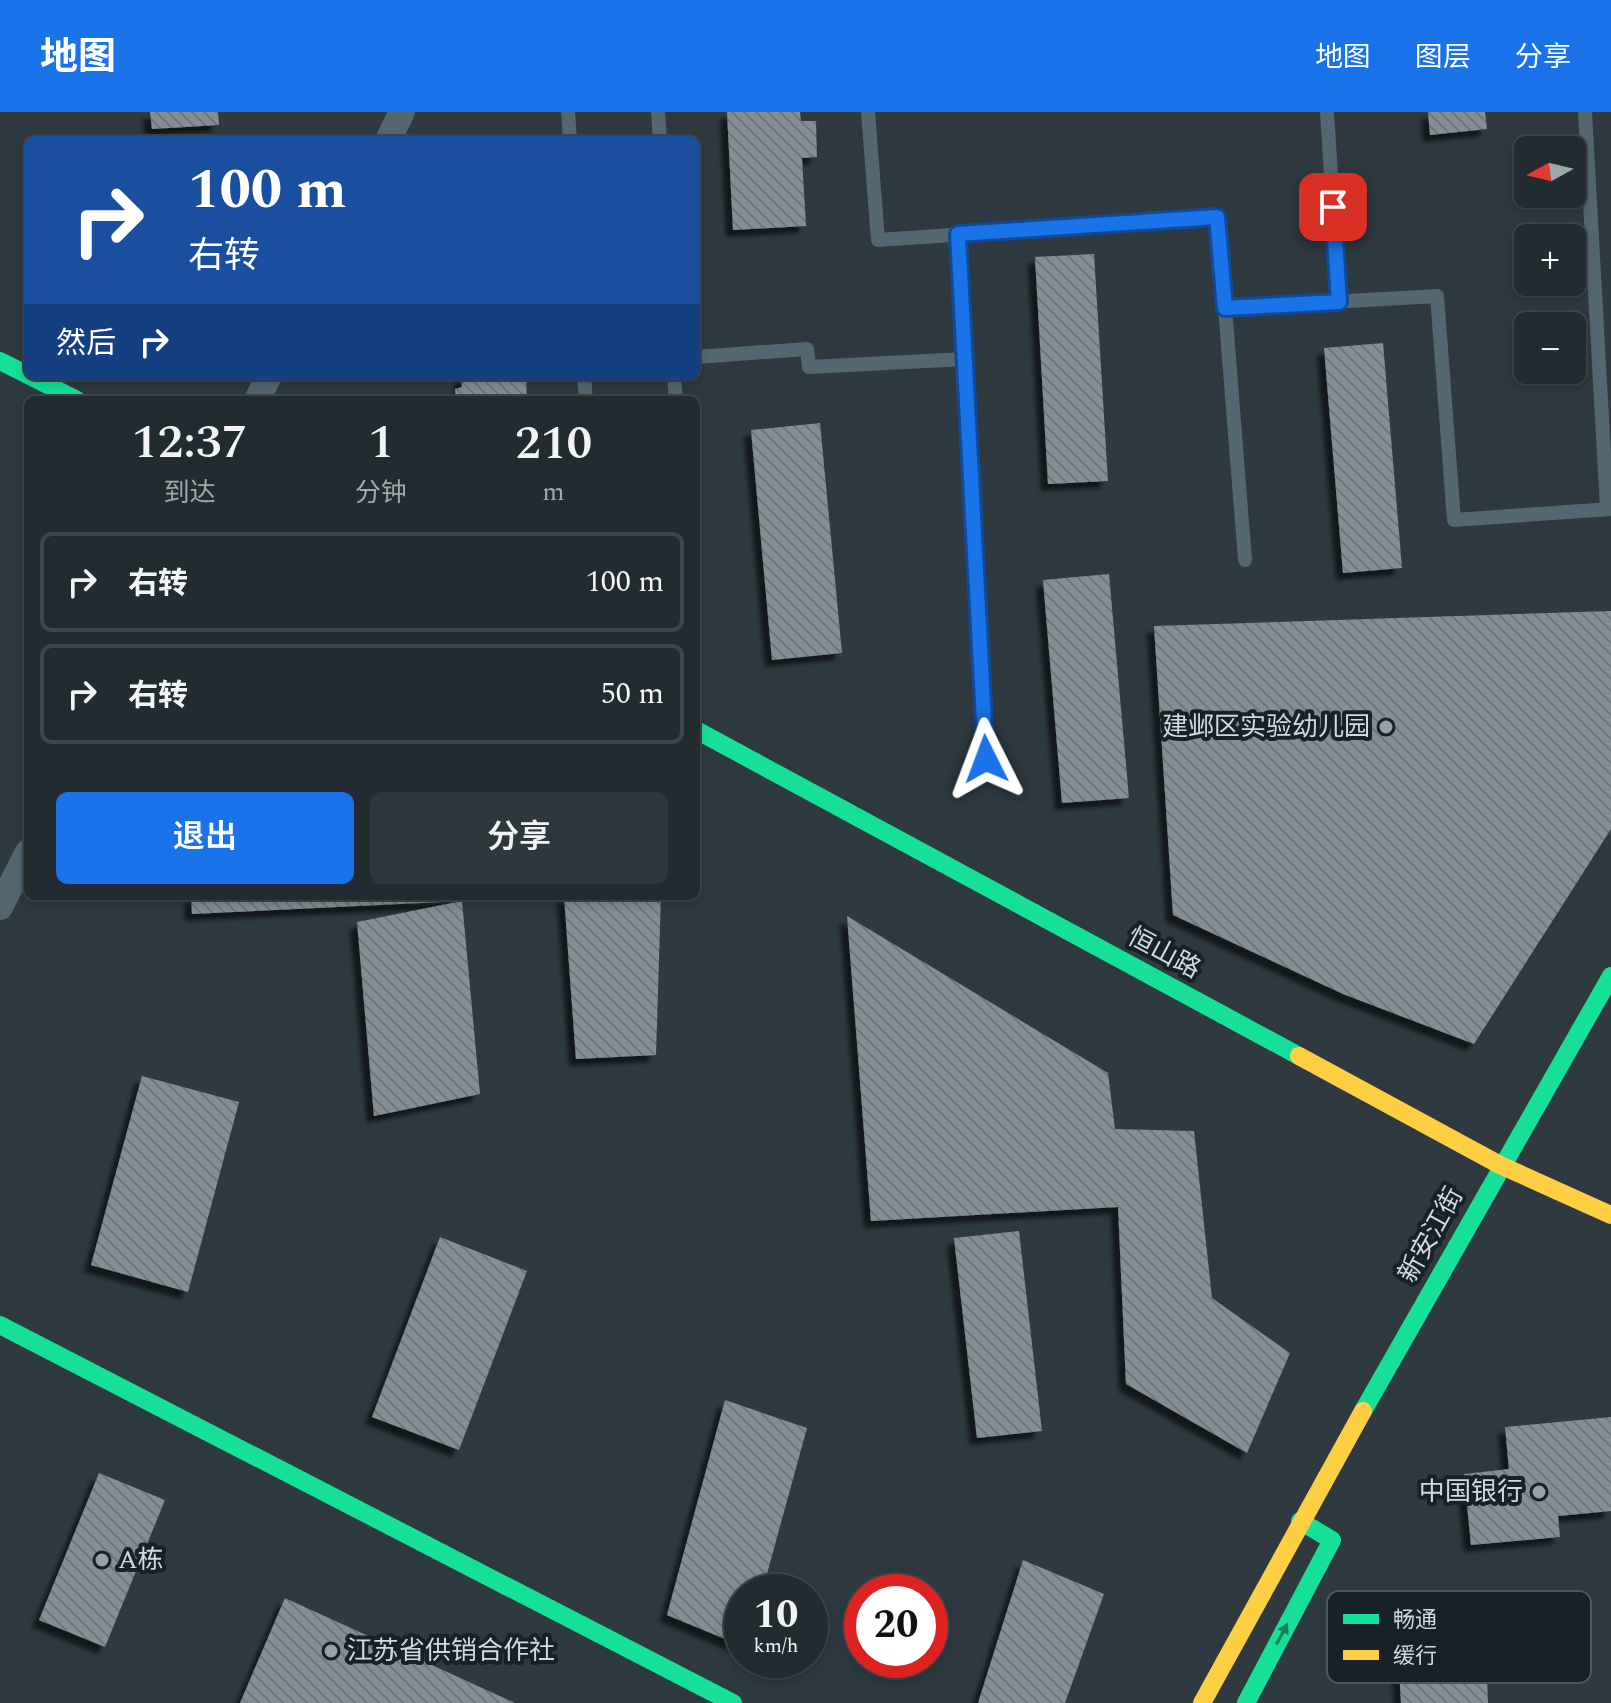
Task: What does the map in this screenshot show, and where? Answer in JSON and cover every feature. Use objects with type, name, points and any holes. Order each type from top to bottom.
[{"type":"street","points":[[390,136],[402,112]]},
{"type":"street","points":[[0,361],[24,373]]},
{"type":"street","points":[[39,380],[69,396]]},
{"type":"street","name":"恒山路","points":[[700,732],[1500,1165],[1611,1215]]},
{"type":"street","points":[[0,907],[24,860]]},
{"type":"street","name":"新安江街","points":[[1202,1703],[1300,1521],[1500,1165],[1611,976]]},
{"type":"street","points":[[0,1325],[733,1703]]},
{"type":"street","points":[[1246,1703],[1332,1540],[1300,1521]]},
{"type":"lane","points":[[568,112],[570,136]]},
{"type":"lane","points":[[658,112],[660,136]]},
{"type":"lane","points":[[868,112],[878,240],[1217,217],[1245,560]]},
{"type":"lane","points":[[1327,112],[1339,302]]},
{"type":"lane","points":[[1225,308],[1437,296],[1454,520],[1609,509],[1585,112]]},
{"type":"lane","points":[[958,234],[986,759]]},
{"type":"lane","points":[[700,357],[807,349],[809,367],[965,359]]},
{"type":"building","points":[[150,112],[218,112],[219,125],[152,129]]},
{"type":"building","points":[[727,112],[800,112],[801,121],[816,121],[817,157],[802,158],[806,226],[733,230]]},
{"type":"building","points":[[1428,112],[1485,112],[1487,129],[1430,135]]},
{"type":"building","points":[[1094,254],[1108,481],[1048,484],[1035,257]]},
{"type":"building","points":[[1383,343],[1402,568],[1343,573],[1324,348]]},
{"type":"building","points":[[461,380],[526,380],[527,396],[456,396],[455,389],[462,387]]},
{"type":"building","points":[[820,423],[842,653],[772,660],[751,430]]},
{"type":"building","points":[[1109,574],[1129,798],[1062,803],[1043,580]]},
{"type":"building","name":"建邺区实验幼儿园","points":[[1611,611],[1611,829],[1474,1044],[1343,994],[1173,915],[1154,626]]},
{"type":"building","points":[[191,900],[462,901],[192,914]]},
{"type":"building","points":[[564,900],[661,900],[656,1055],[576,1059]]},
{"type":"building","points":[[462,901],[480,1094],[374,1116],[357,922]]},
{"type":"building","points":[[847,916],[1108,1073],[1115,1129],[1194,1131],[1212,1298],[1290,1353],[1247,1453],[1126,1384],[1118,1207],[871,1221]]},
{"type":"building","points":[[142,1076],[239,1102],[188,1292],[91,1265]]},
{"type":"building","points":[[1019,1231],[1042,1431],[977,1438],[954,1238]]},
{"type":"building","points":[[440,1237],[527,1271],[459,1450],[372,1417]]},
{"type":"building","points":[[725,1400],[807,1428],[767,1574],[724,1574],[724,1639],[667,1615]]},
{"type":"building","name":"中国银行","points":[[1611,1417],[1611,1511],[1558,1516],[1560,1537],[1471,1545],[1464,1474],[1509,1469],[1505,1427]]},
{"type":"building","name":"A栋","points":[[99,1473],[165,1500],[105,1647],[39,1620]]},
{"type":"building","points":[[1023,1560],[1104,1594],[1065,1703],[978,1703]]},
{"type":"building","name":"江苏省供销合作社","points":[[285,1598],[515,1703],[240,1703]]},
{"type":"building","points":[[1400,1683],[1487,1683],[1488,1703],[1401,1703]]},
{"type":"traffic: fast","points":[[0,361],[24,373]]},
{"type":"traffic: fast","points":[[38,380],[69,396]]},
{"type":"traffic: fast","points":[[700,732],[1299,1056]]},
{"type":"traffic: fast","points":[[1363,1411],[1611,976]]},
{"type":"traffic: fast","points":[[0,1325],[733,1703]]},
{"type":"traffic: fast","points":[[1246,1703],[1332,1540],[1300,1521]]},
{"type":"traffic: slow","points":[[1299,1056],[1500,1165],[1611,1215]]},
{"type":"traffic: slow","points":[[1202,1703],[1363,1411]]},
{"type":"place","name":"建邺区实验幼儿园","points":[[1386,727]]},
{"type":"place","name":"中国银行","points":[[1539,1492]]},
{"type":"place","name":"A栋","points":[[102,1560]]},
{"type":"place","name":"江苏省供销合作社","points":[[331,1651]]},
{"type":"route","points":[[986,759],[958,234],[1217,217],[1225,308],[1339,302],[1333,207]]}]
